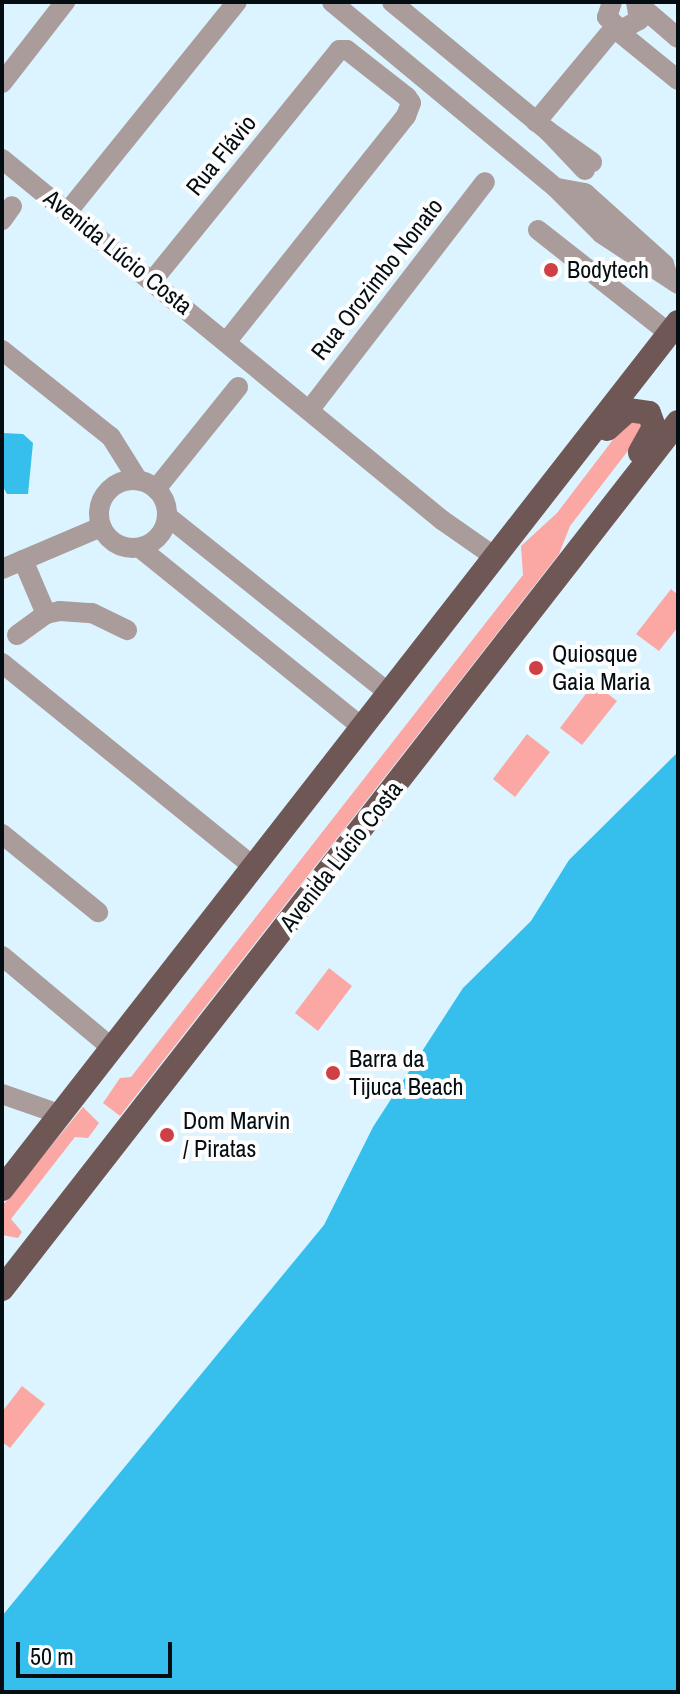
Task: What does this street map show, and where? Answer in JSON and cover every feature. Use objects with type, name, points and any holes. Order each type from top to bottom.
[{"type":"main road","points":[[4,1178],[112,1048],[674,327]]},
{"type":"main road","points":[[573,459],[628,410],[643,409],[652,418],[654,427],[599,523]]},
{"type":"main road","name":"Avenida Lúcio Costa","points":[[2,1289],[678,422]]},
{"type":"street","points":[[2,83],[65,2]]},
{"type":"street","points":[[69,210],[237,2]]},
{"type":"street","points":[[332,2],[556,188],[585,193],[664,264],[672,279]]},
{"type":"street","points":[[392,2],[589,166]]},
{"type":"street","points":[[611,16],[626,30],[636,25],[640,15],[636,2]]},
{"type":"street","points":[[636,2],[678,38]]},
{"type":"street","points":[[537,123],[611,16]]},
{"type":"street","points":[[611,16],[678,80]]},
{"type":"street","name":"Rua Flávio","points":[[153,280],[339,50],[347,50],[407,97],[409,109],[227,341]]},
{"type":"street","name":"Avenida Lúcio Costa","points":[[2,159],[311,408],[442,520],[495,557]]},
{"type":"street","name":"Rua Orozimbo Nonato","points":[[311,408],[485,182]]},
{"type":"street","points":[[538,230],[674,327]]},
{"type":"street","points":[[2,350],[111,437],[167,516],[390,694]]},
{"type":"street","points":[[167,516],[159,537],[140,548],[120,547],[101,527],[100,507],[110,489],[147,485],[238,387]]},
{"type":"street","points":[[2,569],[101,527]]},
{"type":"street","points":[[140,548],[363,728]]},
{"type":"street","points":[[23,560],[46,614]]},
{"type":"street","points":[[17,635],[46,614],[92,613],[127,630]]},
{"type":"street","points":[[2,663],[254,867]]},
{"type":"street","points":[[2,834],[98,912]]},
{"type":"street","points":[[2,956],[112,1048]]},
{"type":"street","points":[[2,1094],[59,1114]]},
{"type":"shaded area","points":[[639,419],[644,430],[570,526],[559,554],[120,1116],[103,1103],[120,1078],[131,1077],[523,575],[521,546],[557,513],[628,420]]},
{"type":"shaded area","points":[[671,589],[678,595],[678,627],[659,651],[636,634]]},
{"type":"shaded area","points":[[594,683],[617,701],[582,745],[560,728]]},
{"type":"shaded area","points":[[527,734],[550,752],[515,797],[493,779]]},
{"type":"shaded area","points":[[329,968],[352,986],[318,1031],[295,1013]]},
{"type":"shaded area","points":[[83,1107],[99,1123],[88,1138],[75,1137],[11,1219],[22,1232],[18,1238],[2,1235],[2,1206]]},
{"type":"shaded area","points":[[22,1386],[45,1404],[10,1448],[2,1442],[2,1412]]},
{"type":"water","points":[[2,433],[23,434],[33,443],[28,494],[7,494],[2,485]]},
{"type":"water","points":[[678,752],[678,1692],[2,1692],[2,1616],[324,1225],[373,1127],[463,988],[531,921],[569,860]]},
{"type":"place","name":"Bodytech","points":[[551,270]]},
{"type":"place","name":"Quiosque Gaia Maria","points":[[536,668]]},
{"type":"place","name":"Barra da Tijuca Beach","points":[[333,1073]]},
{"type":"place","name":"Dom Marvin / Piratas","points":[[167,1135]]}]
